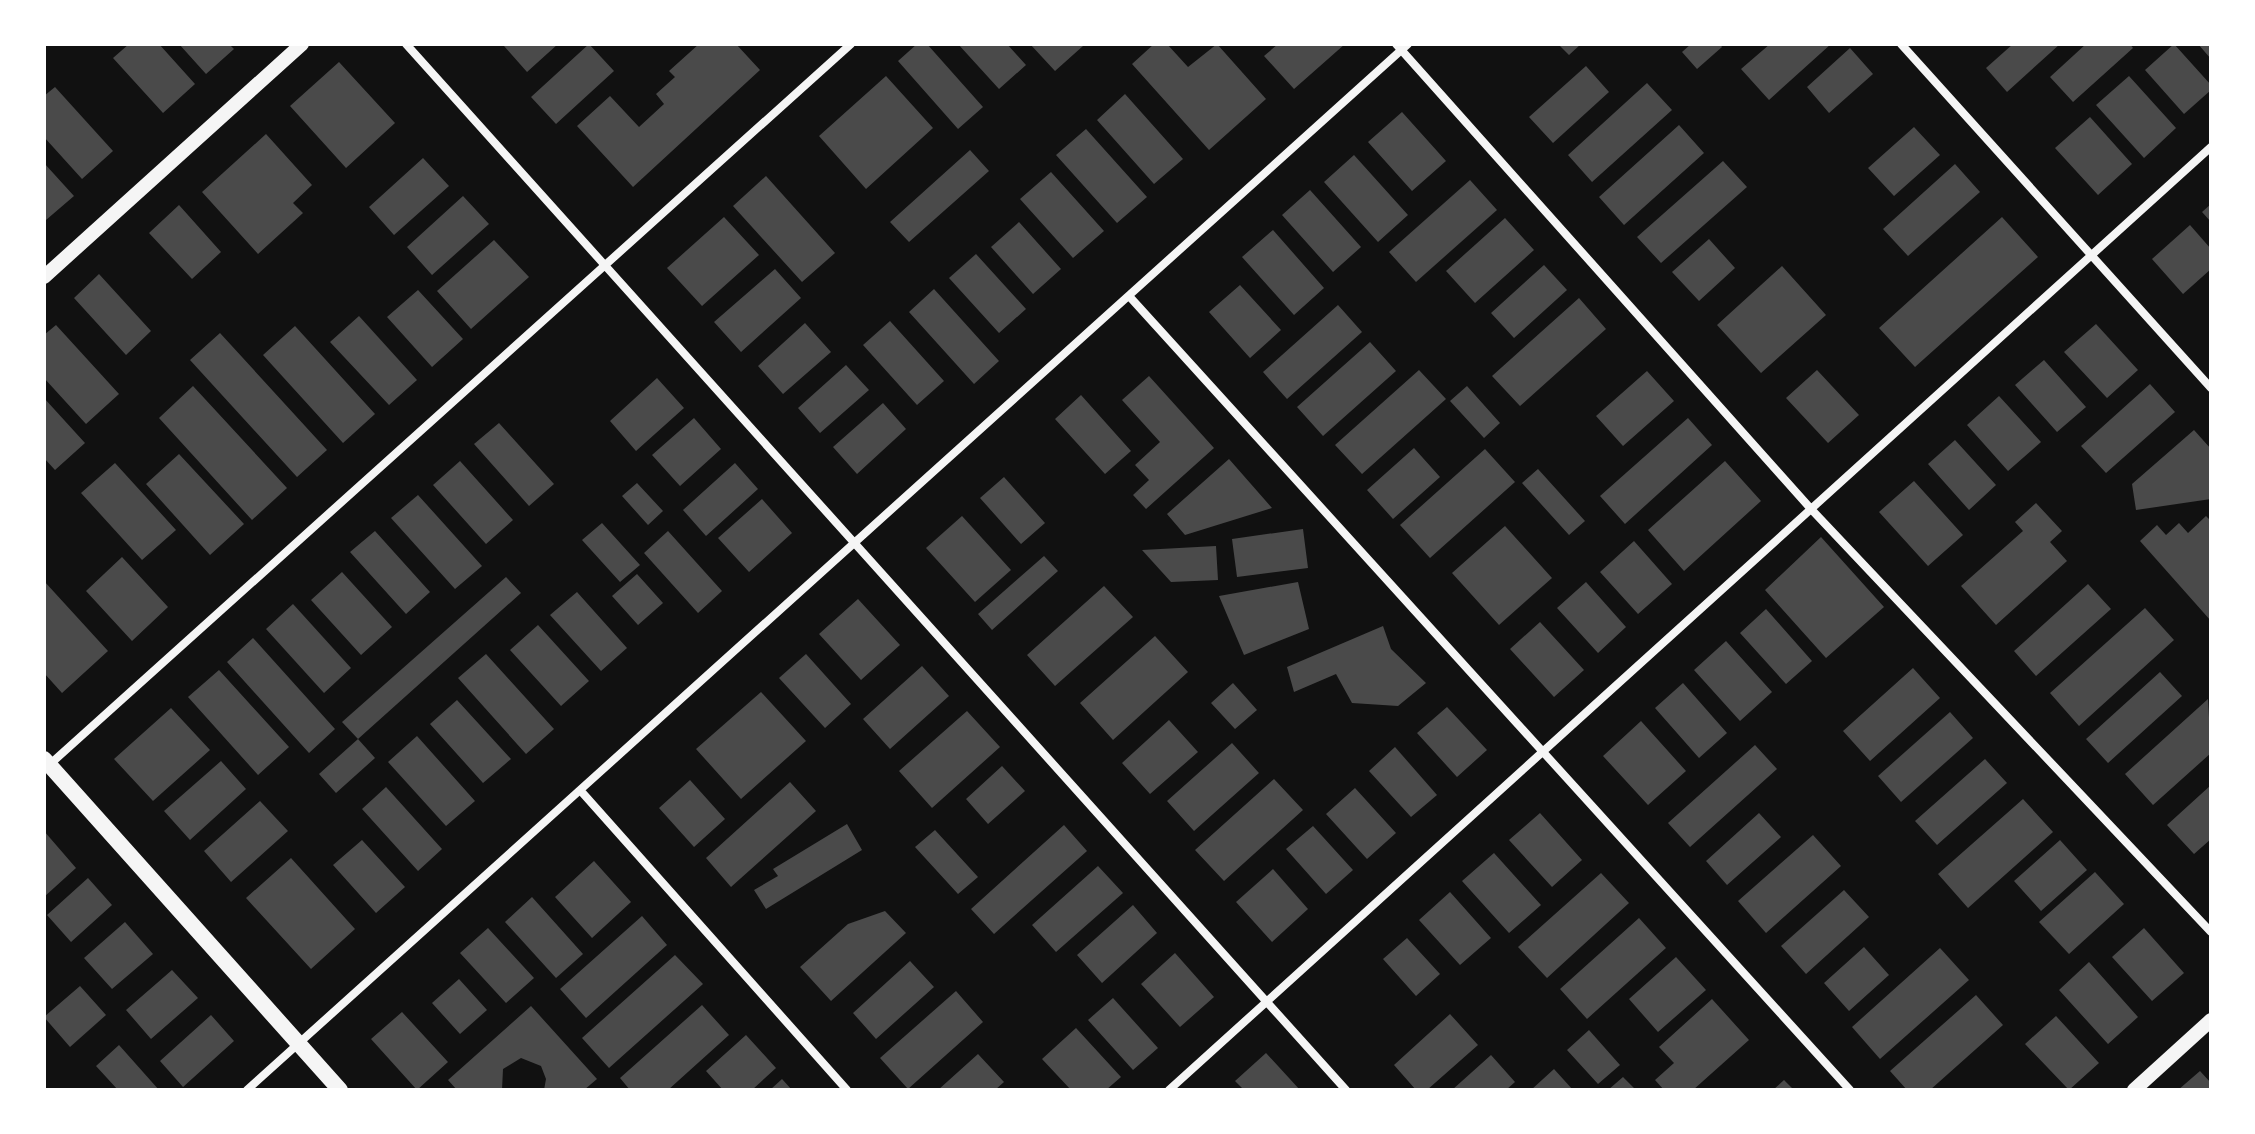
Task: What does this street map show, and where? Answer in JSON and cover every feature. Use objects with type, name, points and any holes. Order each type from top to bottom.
[{"type":"main road","points":[[46,765],[340,1090]]},
{"type":"street","points":[[44,277],[302,44]]},
{"type":"street","points":[[406,44],[1346,1090]]},
{"type":"street","points":[[46,765],[851,44]]},
{"type":"street","points":[[1901,44],[2211,388]]},
{"type":"street","points":[[247,1090],[1129,296],[1402,46],[1811,509],[2211,932]]},
{"type":"street","points":[[1169,1090],[2211,147]]},
{"type":"street","points":[[1129,296],[1850,1090]]},
{"type":"street","points":[[580,790],[847,1090]]},
{"type":"street","points":[[2134,1090],[2211,1020]]},
{"type":"building","points":[[129,44],[159,44],[195,84],[163,113],[113,58]]},
{"type":"building","points":[[179,44],[229,44],[234,49],[206,74]]},
{"type":"building","points":[[558,44],[527,72],[504,46]]},
{"type":"building","points":[[589,44],[614,71],[556,124],[531,97]]},
{"type":"building","points":[[699,44],[736,44],[760,70],[633,187],[577,126],[610,96],[639,127],[664,104],[656,94],[675,77],[669,71]]},
{"type":"building","points":[[917,44],[927,44],[983,107],[958,129],[898,61]]},
{"type":"building","points":[[958,44],[1007,44],[1026,65],[999,89]]},
{"type":"building","points":[[1030,44],[1081,44],[1083,46],[1055,71]]},
{"type":"building","points":[[1154,44],[1167,44],[1188,67],[1217,44],[1266,99],[1209,150],[1132,64]]},
{"type":"building","points":[[1278,44],[1345,44],[1294,89],[1264,56]]},
{"type":"building","points":[[1558,44],[1581,44],[1569,55]]},
{"type":"building","points":[[1691,44],[1720,44],[1722,47],[1697,69],[1682,52]]},
{"type":"building","points":[[1770,44],[1831,44],[1769,100],[1741,69]]},
{"type":"building","points":[[2013,44],[2060,44],[2007,92],[1986,68]]},
{"type":"building","points":[[2086,44],[2130,44],[2133,48],[2073,102],[2050,77]]},
{"type":"building","points":[[2174,44],[2211,85],[2211,90],[2184,114],[2145,70]]},
{"type":"building","points":[[2198,44],[2211,44],[2211,59]]},
{"type":"building","points":[[1850,48],[1873,74],[1829,113],[1807,87]]},
{"type":"building","points":[[339,62],[395,123],[346,168],[290,106]]},
{"type":"building","points":[[1586,66],[1609,92],[1553,143],[1529,117]]},
{"type":"building","points":[[886,76],[933,128],[866,189],[819,136]]},
{"type":"building","points":[[2129,76],[2176,128],[2144,158],[2096,105]]},
{"type":"building","points":[[1647,83],[1672,110],[1592,182],[1568,155]]},
{"type":"building","points":[[55,87],[113,151],[82,179],[44,137],[44,96]]},
{"type":"building","points":[[1125,94],[1183,159],[1154,184],[1097,120]]},
{"type":"building","points":[[1402,112],[1446,161],[1412,191],[1368,142]]},
{"type":"building","points":[[2090,117],[2132,164],[2098,195],[2055,148]]},
{"type":"building","points":[[1679,125],[1704,153],[1624,225],[1599,197]]},
{"type":"building","points":[[1914,127],[1940,155],[1894,196],[1868,168]]},
{"type":"building","points":[[1086,129],[1147,197],[1117,223],[1056,155]]},
{"type":"building","points":[[266,134],[312,185],[293,203],[303,213],[258,254],[202,192]]},
{"type":"building","points":[[970,150],[989,171],[909,242],[890,222]]},
{"type":"building","points":[[1354,155],[1408,215],[1378,242],[1324,182]]},
{"type":"building","points":[[423,158],[449,186],[394,235],[369,207]]},
{"type":"building","points":[[1723,161],[1747,187],[1661,263],[1637,237]]},
{"type":"building","points":[[44,163],[74,196],[46,220],[44,218]]},
{"type":"building","points":[[1955,164],[1980,192],[1908,256],[1883,229]]},
{"type":"building","points":[[1051,172],[1104,231],[1073,258],[1020,199]]},
{"type":"building","points":[[766,176],[835,253],[802,282],[733,206]]},
{"type":"building","points":[[1470,180],[1497,210],[1416,282],[1389,252]]},
{"type":"building","points":[[1310,190],[1361,247],[1333,272],[1282,215]]},
{"type":"building","points":[[463,196],[489,224],[432,275],[407,247]]},
{"type":"building","points":[[2211,204],[2211,222],[2202,212]]},
{"type":"building","points":[[179,205],[221,252],[192,279],[149,233]]},
{"type":"building","points":[[724,217],[759,255],[702,306],[667,268]]},
{"type":"building","points":[[2002,217],[2038,257],[1915,367],[1879,328]]},
{"type":"building","points":[[1505,218],[1534,250],[1475,303],[1446,271]]},
{"type":"building","points":[[1019,222],[1061,269],[1033,294],[991,247]]},
{"type":"building","points":[[2190,225],[2211,249],[2211,269],[2183,294],[2152,259]]},
{"type":"building","points":[[1273,230],[1324,288],[1294,315],[1242,257]]},
{"type":"building","points":[[1709,239],[1735,268],[1699,301],[1672,272]]},
{"type":"building","points":[[494,240],[529,277],[471,329],[437,291]]},
{"type":"building","points":[[976,254],[1026,309],[999,333],[949,278]]},
{"type":"building","points":[[1544,265],[1567,290],[1514,338],[1491,313]]},
{"type":"building","points":[[1782,266],[1826,315],[1761,373],[1717,325]]},
{"type":"building","points":[[775,269],[801,298],[741,352],[714,322]]},
{"type":"building","points":[[99,274],[151,331],[126,355],[74,298]]},
{"type":"building","points":[[1240,285],[1281,330],[1250,358],[1209,312]]},
{"type":"building","points":[[934,289],[999,361],[974,384],[909,312]]},
{"type":"building","points":[[418,290],[463,339],[432,367],[387,317]]},
{"type":"building","points":[[1579,298],[1606,329],[1520,406],[1492,376]]},
{"type":"building","points":[[1338,305],[1362,332],[1287,399],[1263,372]]},
{"type":"building","points":[[359,316],[417,380],[389,405],[330,342]]},
{"type":"building","points":[[890,321],[944,381],[917,405],[863,345]]},
{"type":"building","points":[[805,323],[831,352],[783,394],[758,366]]},
{"type":"building","points":[[2096,324],[2138,370],[2107,398],[2064,352]]},
{"type":"building","points":[[56,325],[119,394],[86,424],[44,378],[44,335]]},
{"type":"building","points":[[295,326],[375,414],[343,443],[263,355]]},
{"type":"building","points":[[220,333],[327,450],[297,477],[190,360]]},
{"type":"building","points":[[1370,342],[1396,371],[1323,436],[1297,407]]},
{"type":"building","points":[[2044,360],[2086,407],[2057,432],[2015,385]]},
{"type":"building","points":[[846,365],[869,390],[820,433],[798,408]]},
{"type":"building","points":[[1419,370],[1446,399],[1362,474],[1335,445]]},
{"type":"building","points":[[1817,370],[1859,415],[1828,443],[1786,398]]},
{"type":"building","points":[[1647,371],[1674,401],[1623,446],[1596,416]]},
{"type":"building","points":[[1149,376],[1214,448],[1146,509],[1133,495],[1149,480],[1135,465],[1160,442],[1122,400]]},
{"type":"building","points":[[657,378],[684,408],[636,451],[610,421]]},
{"type":"building","points":[[2150,384],[2175,412],[2106,473],[2081,446]]},
{"type":"building","points":[[193,386],[287,488],[252,520],[159,418]]},
{"type":"building","points":[[1467,386],[1500,423],[1484,438],[1450,401]]},
{"type":"building","points":[[1081,395],[1131,451],[1105,474],[1055,419]]},
{"type":"building","points":[[1999,396],[2041,442],[2008,471],[1967,425]]},
{"type":"building","points":[[44,398],[85,443],[55,470],[44,458]]},
{"type":"building","points":[[883,403],[906,429],[857,474],[833,447]]},
{"type":"building","points":[[694,418],[721,449],[680,486],[652,455]]},
{"type":"building","points":[[1688,418],[1712,445],[1625,524],[1600,496]]},
{"type":"building","points":[[499,423],[554,484],[529,506],[474,444]]},
{"type":"building","points":[[2194,430],[2211,449],[2211,499],[2136,510],[2132,484]]},
{"type":"building","points":[[1955,440],[1996,485],[1969,510],[1928,464]]},
{"type":"building","points":[[1414,448],[1440,477],[1393,519],[1367,490]]},
{"type":"building","points":[[1485,449],[1515,482],[1430,558],[1400,525]]},
{"type":"building","points":[[179,454],[244,524],[210,555],[146,484]]},
{"type":"building","points":[[1229,459],[1272,508],[1185,535],[1167,514]]},
{"type":"building","points":[[460,461],[513,520],[486,544],[433,485]]},
{"type":"building","points":[[1725,461],[1761,501],[1684,571],[1648,530]]},
{"type":"building","points":[[115,463],[176,530],[142,560],[81,493]]},
{"type":"building","points":[[735,463],[758,489],[706,536],[683,510]]},
{"type":"building","points":[[1538,469],[1585,521],[1569,535],[1522,483]]},
{"type":"building","points":[[1004,477],[1045,523],[1021,544],[980,498]]},
{"type":"building","points":[[1914,481],[1963,535],[1928,566],[1879,512]]},
{"type":"building","points":[[637,483],[663,511],[648,525],[622,496]]},
{"type":"building","points":[[418,495],[482,566],[455,589],[391,518]]},
{"type":"building","points":[[762,499],[792,533],[749,572],[718,538]]},
{"type":"building","points":[[2036,503],[2062,531],[2050,542],[2067,561],[1996,625],[1961,586],[2023,531],[2015,522]]},
{"type":"building","points":[[962,516],[1011,570],[975,602],[926,548]]},
{"type":"building","points":[[2206,516],[2211,521],[2211,621],[2140,541],[2157,525],[2166,535],[2179,523],[2188,533]]},
{"type":"building","points":[[602,523],[640,565],[620,582],[582,540]]},
{"type":"building","points":[[1505,526],[1552,578],[1499,625],[1452,573]]},
{"type":"building","points":[[1303,529],[1308,568],[1237,577],[1232,539]]},
{"type":"building","points":[[375,531],[430,592],[406,614],[350,552]]},
{"type":"building","points":[[668,531],[722,591],[698,613],[644,553]]},
{"type":"building","points":[[1821,537],[1884,607],[1826,658],[1765,590]]},
{"type":"building","points":[[1634,541],[1672,584],[1638,614],[1600,572]]},
{"type":"building","points":[[1216,546],[1218,580],[1171,582],[1142,550]]},
{"type":"building","points":[[1044,556],[1058,571],[992,630],[978,614]]},
{"type":"building","points":[[122,557],[168,607],[132,641],[86,591]]},
{"type":"building","points":[[342,572],[392,627],[361,655],[311,600]]},
{"type":"building","points":[[637,574],[663,603],[638,625],[612,596]]},
{"type":"building","points":[[506,577],[521,593],[358,739],[342,722]]},
{"type":"building","points":[[44,581],[108,651],[62,693],[44,673]]},
{"type":"building","points":[[1298,582],[1309,629],[1244,655],[1219,596]]},
{"type":"building","points":[[1586,582],[1626,627],[1598,653],[1557,608]]},
{"type":"building","points":[[2088,584],[2111,609],[2036,676],[2014,651]]},
{"type":"building","points":[[1104,586],[1133,617],[1055,686],[1027,655]]},
{"type":"building","points":[[577,592],[627,648],[601,671],[550,615]]},
{"type":"building","points":[[858,599],[900,645],[861,680],[819,634]]},
{"type":"building","points":[[293,604],[351,668],[324,693],[266,629]]},
{"type":"building","points":[[2145,608],[2174,640],[2079,726],[2050,693]]},
{"type":"building","points":[[1766,609],[1812,661],[1786,684],[1740,633]]},
{"type":"building","points":[[1540,622],[1584,670],[1554,697],[1510,649]]},
{"type":"building","points":[[538,625],[589,681],[561,706],[510,650]]},
{"type":"building","points":[[1383,626],[1391,649],[1426,683],[1398,706],[1352,703],[1336,674],[1294,692],[1287,667]]},
{"type":"building","points":[[1155,636],[1188,672],[1113,740],[1080,703]]},
{"type":"building","points":[[253,638],[335,729],[309,753],[227,662]]},
{"type":"building","points":[[1726,641],[1772,692],[1740,721],[1694,670]]},
{"type":"building","points":[[486,654],[554,729],[526,754],[458,678]]},
{"type":"building","points":[[806,654],[851,704],[825,728],[779,678]]},
{"type":"building","points":[[922,666],[949,696],[890,749],[863,719]]},
{"type":"building","points":[[1913,668],[1940,698],[1870,761],[1843,731]]},
{"type":"building","points":[[219,670],[289,747],[258,775],[188,697]]},
{"type":"building","points":[[2160,672],[2182,696],[2108,763],[2086,739]]},
{"type":"building","points":[[1233,683],[1257,710],[1235,729],[1211,703]]},
{"type":"building","points":[[1683,683],[1727,733],[1699,758],[1655,708]]},
{"type":"building","points":[[761,692],[806,741],[741,799],[696,749]]},
{"type":"building","points":[[2208,699],[2211,753],[2153,805],[2125,774]]},
{"type":"building","points":[[457,700],[511,759],[483,783],[430,724]]},
{"type":"building","points":[[1447,707],[1487,750],[1457,777],[1417,733]]},
{"type":"building","points":[[171,708],[210,750],[153,801],[114,759]]},
{"type":"building","points":[[967,711],[1000,747],[932,808],[899,771]]},
{"type":"building","points":[[1950,712],[1973,738],[1901,802],[1878,776]]},
{"type":"building","points":[[1169,720],[1198,752],[1150,794],[1122,763]]},
{"type":"building","points":[[1641,721],[1686,771],[1648,805],[1603,756]]},
{"type":"building","points":[[417,736],[475,801],[446,826],[388,762]]},
{"type":"building","points":[[358,739],[375,758],[336,793],[319,774]]},
{"type":"building","points":[[1232,743],[1259,773],[1194,831],[1167,801]]},
{"type":"building","points":[[1755,745],[1777,769],[1690,847],[1668,823]]},
{"type":"building","points":[[1395,747],[1437,795],[1411,817],[1369,771]]},
{"type":"building","points":[[1985,759],[2007,783],[1937,845],[1915,821]]},
{"type":"building","points":[[221,761],[246,789],[190,840],[164,811]]},
{"type":"building","points":[[1002,766],[1025,791],[988,824],[966,799]]},
{"type":"building","points":[[1274,779],[1303,810],[1224,881],[1195,850]]},
{"type":"building","points":[[690,780],[725,819],[694,847],[659,808]]},
{"type":"building","points":[[790,782],[816,811],[731,887],[706,858]]},
{"type":"building","points":[[2211,785],[2211,839],[2194,854],[2167,825]]},
{"type":"building","points":[[386,787],[442,849],[418,871],[362,809]]},
{"type":"building","points":[[1355,788],[1396,833],[1367,859],[1326,814]]},
{"type":"building","points":[[2023,799],[2053,832],[1968,908],[1938,874]]},
{"type":"building","points":[[260,801],[288,831],[231,882],[204,851]]},
{"type":"building","points":[[1540,813],[1582,860],[1552,887],[1509,840]]},
{"type":"building","points":[[1759,813],[1781,837],[1727,885],[1706,861]]},
{"type":"building","points":[[847,824],[862,850],[766,909],[754,890],[778,876],[773,869]]},
{"type":"building","points":[[1064,825],[1087,851],[994,934],[971,909]]},
{"type":"building","points":[[1313,826],[1353,870],[1326,894],[1286,849]]},
{"type":"building","points":[[935,830],[978,877],[958,894],[915,847]]},
{"type":"building","points":[[44,831],[76,868],[44,897]]},
{"type":"building","points":[[1813,835],[1841,866],[1766,933],[1738,901]]},
{"type":"building","points":[[362,840],[405,887],[376,913],[333,865]]},
{"type":"building","points":[[2060,840],[2087,870],[2041,911],[2014,881]]},
{"type":"building","points":[[1494,853],[1541,905],[1509,933],[1462,881]]},
{"type":"building","points":[[291,858],[355,929],[311,969],[246,898]]},
{"type":"building","points":[[594,861],[631,902],[592,938],[555,897]]},
{"type":"building","points":[[1098,866],[1123,893],[1056,952],[1032,925]]},
{"type":"building","points":[[1273,869],[1308,909],[1272,942],[1236,902]]},
{"type":"building","points":[[2095,872],[2124,904],[2069,954],[2039,922]]},
{"type":"building","points":[[1601,873],[1629,903],[1547,978],[1518,947]]},
{"type":"building","points":[[88,878],[112,905],[71,942],[47,915]]},
{"type":"building","points":[[1844,890],[1869,917],[1806,974],[1781,946]]},
{"type":"building","points":[[1450,892],[1491,938],[1460,965],[1419,920]]},
{"type":"building","points":[[532,897],[583,954],[556,978],[505,922]]},
{"type":"building","points":[[1133,905],[1157,933],[1102,983],[1077,955]]},
{"type":"building","points":[[885,911],[906,933],[831,1001],[800,967],[848,924]]},
{"type":"building","points":[[642,916],[667,945],[586,1018],[560,989]]},
{"type":"building","points":[[1639,918],[1666,948],[1587,1019],[1560,989]]},
{"type":"building","points":[[125,922],[153,954],[112,989],[84,958]]},
{"type":"building","points":[[488,928],[534,978],[506,1003],[460,953]]},
{"type":"building","points":[[2144,928],[2184,973],[2152,1001],[2112,957]]},
{"type":"building","points":[[1407,938],[1440,974],[1416,996],[1383,959]]},
{"type":"building","points":[[1864,947],[1889,975],[1849,1011],[1824,983]]},
{"type":"building","points":[[1940,948],[1969,980],[1880,1059],[1852,1027]]},
{"type":"building","points":[[1175,953],[1214,997],[1180,1027],[1141,984]]},
{"type":"building","points":[[675,955],[703,984],[609,1068],[582,1038]]},
{"type":"building","points":[[1676,957],[1706,990],[1658,1032],[1629,999]]},
{"type":"building","points":[[910,961],[934,987],[876,1039],[853,1013]]},
{"type":"building","points":[[2089,962],[2138,1017],[2108,1044],[2059,990]]},
{"type":"building","points":[[172,970],[198,998],[151,1039],[126,1010]]},
{"type":"building","points":[[459,979],[487,1010],[460,1034],[432,1003]]},
{"type":"building","points":[[80,986],[106,1015],[70,1047],[44,1017]]},
{"type":"building","points":[[956,991],[983,1022],[908,1089],[880,1058]]},
{"type":"building","points":[[1976,995],[2003,1025],[1930,1090],[1907,1090],[1890,1071]]},
{"type":"building","points":[[1113,998],[1158,1048],[1133,1070],[1088,1020]]},
{"type":"building","points":[[1712,999],[1749,1040],[1693,1090],[1664,1090],[1655,1080],[1674,1063],[1659,1047]]},
{"type":"building","points":[[702,1005],[729,1035],[668,1090],[630,1090],[620,1078]]},
{"type":"building","points":[[531,1006],[597,1079],[584,1090],[544,1090],[546,1079],[541,1066],[521,1058],[503,1069],[502,1090],[457,1090],[448,1080]]},
{"type":"building","points":[[402,1012],[448,1062],[417,1090],[371,1039]]},
{"type":"building","points":[[1450,1014],[1478,1045],[1427,1090],[1416,1090],[1394,1065]]},
{"type":"building","points":[[211,1015],[234,1041],[183,1087],[160,1061]]},
{"type":"building","points":[[2056,1016],[2099,1063],[2069,1090],[2025,1044]]},
{"type":"building","points":[[1076,1028],[1121,1077],[1106,1090],[1071,1090],[1042,1059]]},
{"type":"building","points":[[1589,1030],[1620,1065],[1598,1084],[1567,1050]]},
{"type":"building","points":[[746,1035],[776,1068],[752,1090],[723,1090],[706,1071]]},
{"type":"building","points":[[119,1045],[159,1090],[118,1090],[96,1066]]},
{"type":"building","points":[[1266,1053],[1300,1090],[1244,1090],[1235,1081]]},
{"type":"building","points":[[978,1054],[1004,1082],[995,1090],[938,1090]]},
{"type":"building","points":[[1491,1055],[1515,1082],[1506,1090],[1452,1090]]},
{"type":"building","points":[[1554,1069],[1573,1090],[1531,1090]]},
{"type":"building","points":[[2200,1071],[2211,1083],[2211,1090],[2178,1090]]},
{"type":"building","points":[[1623,1077],[1636,1090],[1608,1090]]},
{"type":"building","points":[[782,1079],[792,1090],[770,1090]]},
{"type":"building","points":[[1784,1080],[1794,1090],[1773,1090]]}]
